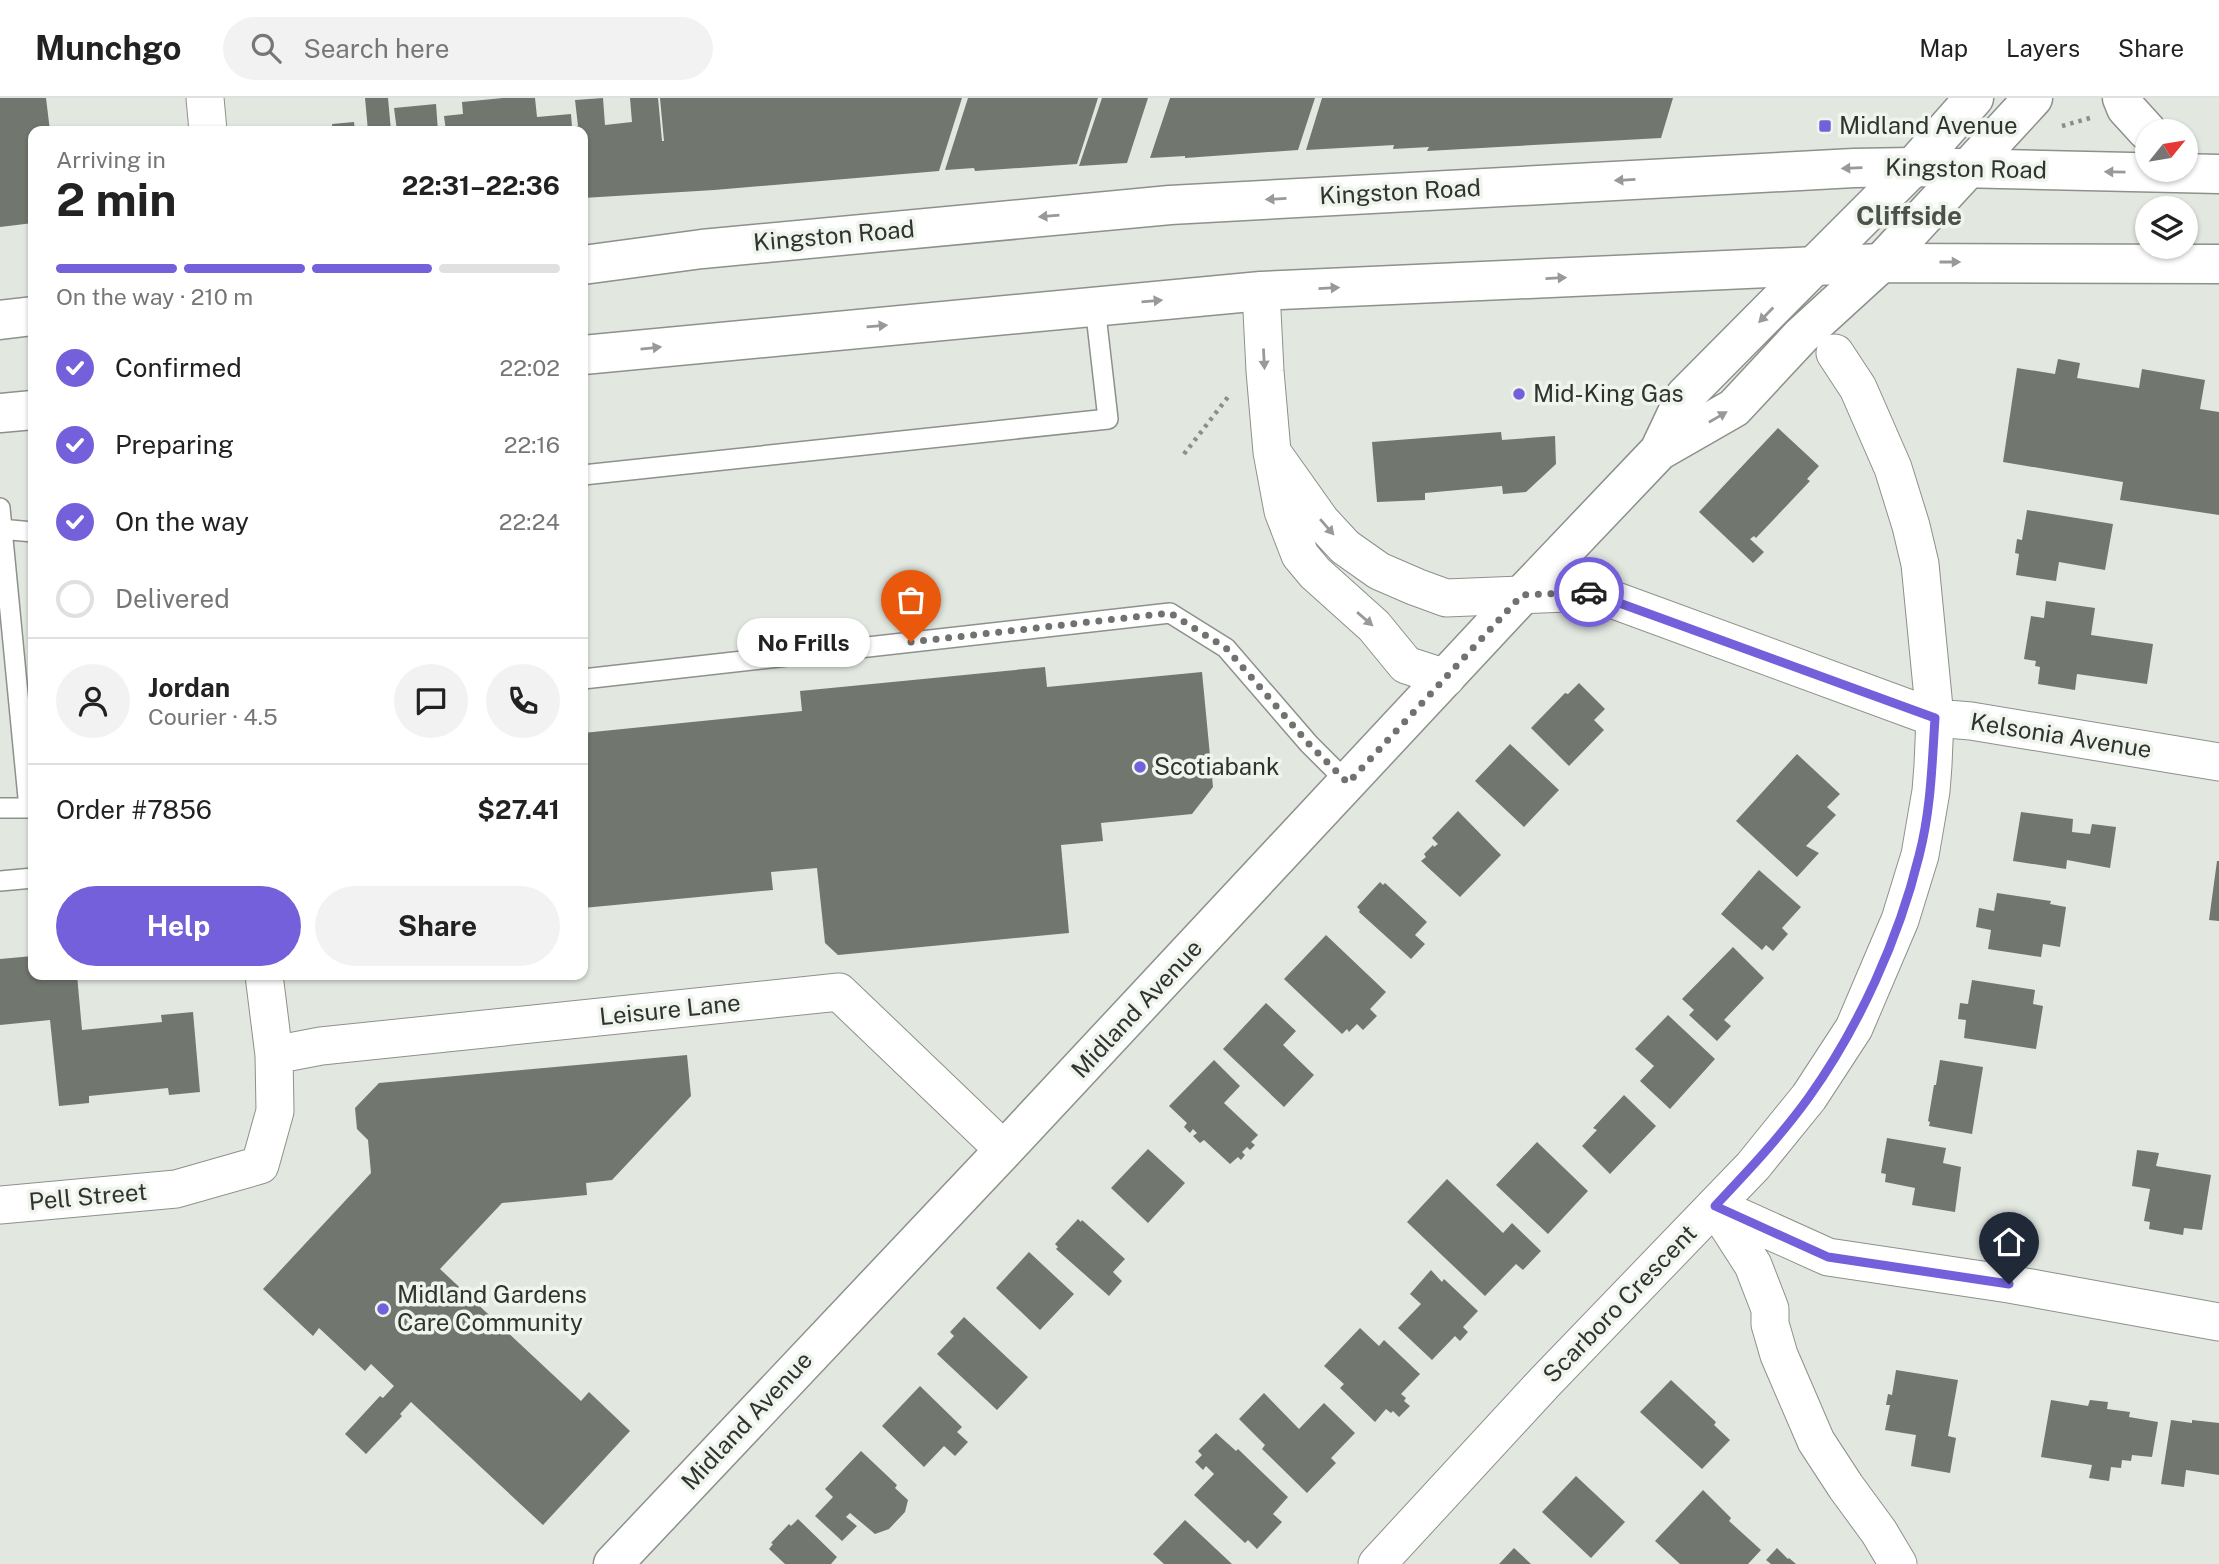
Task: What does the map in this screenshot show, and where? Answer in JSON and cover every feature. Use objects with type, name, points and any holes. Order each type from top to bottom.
[{"type":"main road","name":"Midland Avenue","points":[[1659,451],[1685,396],[1913,167],[1974,98]]},
{"type":"main road","points":[[2111,106],[2126,108],[2136,119]]},
{"type":"main road","name":"Midland Avenue","points":[[613,1564],[1659,451],[1734,408],[1801,336],[1881,263],[1969,169],[2044,113]]},
{"type":"main road","name":"Kingston Road","points":[[588,263],[702,249],[1170,205],[1826,169],[2204,169]]},
{"type":"main road","points":[[588,355],[1261,291],[1881,263],[2219,264]]},
{"type":"main road","points":[[0,320],[28,317]]},
{"type":"main road","points":[[0,413],[28,410]]},
{"type":"street","points":[[205,98],[208,126]]},
{"type":"street","points":[[1261,291],[1272,452],[1283,511],[1300,555],[1315,573],[1374,626],[1405,666],[1447,678]]},
{"type":"street","name":"Scarboro Crescent","points":[[1377,1564],[1545,1382],[1753,1166],[1809,1097],[1854,1028],[1900,920],[1920,855],[1931,791],[1935,718],[1920,564],[1911,526],[1882,442],[1858,388],[1835,354]]},
{"type":"street","name":"Kelsonia Avenue","points":[[1272,452],[1321,521],[1345,547],[1379,571],[1447,598],[1592,592],[1935,718],[1971,721],[2219,762]]},
{"type":"street","points":[[265,980],[274,1055]]},
{"type":"street","name":"Leisure Lane","points":[[274,1055],[321,1046],[839,992],[1004,1150]]},
{"type":"street","name":"Pell Street","points":[[0,1205],[176,1189],[260,1165],[275,1111],[274,1055]]},
{"type":"street","points":[[1715,1206],[1828,1257],[2009,1284],[2219,1322]]},
{"type":"street","points":[[1715,1206],[1753,1265],[1770,1309],[1770,1324],[1779,1355],[1816,1441],[1898,1564]]},
{"type":"lane","points":[[588,474],[1108,419],[1095,306]]},
{"type":"lane","points":[[0,508],[28,751]]},
{"type":"lane","points":[[1,529],[28,532]]},
{"type":"lane","points":[[588,678],[1170,613],[1226,648],[1309,744],[1348,783]]},
{"type":"lane","points":[[0,808],[28,808]]},
{"type":"lane","points":[[0,881],[28,878]]},
{"type":"path","points":[[2044,113],[2111,106]]},
{"type":"path","points":[[1184,454],[1236,385],[1265,371]]},
{"type":"building","points":[[0,98],[46,98],[49,126],[28,126],[28,224],[0,227]]},
{"type":"building","points":[[365,98],[388,98],[391,126],[368,126]]},
{"type":"building","points":[[535,98],[537,117],[571,114],[572,126],[445,126],[444,116],[463,114],[462,102]]},
{"type":"building","points":[[603,98],[605,125],[632,122],[630,98],[658,98],[664,141],[660,98],[962,98],[939,171],[588,198],[588,126],[578,126],[575,100]]},
{"type":"building","points":[[968,98],[1098,98],[1077,164],[975,171],[974,168],[945,170]]},
{"type":"building","points":[[1102,98],[1148,98],[1127,163],[1079,166]]},
{"type":"building","points":[[1170,98],[1315,98],[1298,150],[1150,158]]},
{"type":"building","points":[[1322,98],[1673,98],[1661,138],[1427,151],[1429,147],[1393,149],[1394,145],[1306,150]]},
{"type":"building","points":[[436,104],[438,126],[396,126],[394,108]]},
{"type":"building","points":[[354,122],[354,126],[332,126]]},
{"type":"building","points":[[2058,359],[2080,363],[2077,378],[2139,388],[2142,369],[2205,380],[2200,409],[2219,412],[2219,515],[2120,500],[2123,482],[2003,462],[2017,368],[2055,374]]},
{"type":"building","points":[[1778,428],[1819,466],[1807,479],[1810,481],[1756,538],[1754,536],[1750,539],[1764,552],[1753,563],[1699,512]]},
{"type":"building","points":[[1501,432],[1502,440],[1555,436],[1556,464],[1526,492],[1503,494],[1502,486],[1425,493],[1425,500],[1377,502],[1372,442]]},
{"type":"building","points":[[2027,510],[2113,524],[2105,570],[2059,562],[2056,581],[2016,575],[2019,554],[2015,553],[2017,539],[2022,540]]},
{"type":"building","points":[[2046,601],[2095,608],[2091,635],[2153,644],[2147,684],[2077,674],[2075,690],[2038,684],[2040,667],[2035,666],[2036,661],[2024,659],[2031,616],[2044,618]]},
{"type":"building","points":[[1045,667],[1047,687],[1202,672],[1213,787],[1192,814],[1101,823],[1103,841],[1061,845],[1069,933],[838,955],[825,943],[817,868],[771,872],[773,890],[588,908],[588,732],[802,711],[800,691]]},
{"type":"building","points":[[1579,683],[1605,709],[1594,720],[1604,730],[1569,766],[1531,728],[1565,693],[1568,694]]},
{"type":"building","points":[[1510,744],[1559,790],[1524,827],[1475,781]]},
{"type":"building","points":[[1797,754],[1840,794],[1827,807],[1836,815],[1806,846],[1819,853],[1797,877],[1736,821]]},
{"type":"building","points":[[1458,811],[1501,855],[1460,897],[1421,861],[1433,845],[1434,847],[1438,844],[1432,838]]},
{"type":"building","points":[[2021,812],[2073,819],[2072,832],[2090,834],[2092,824],[2116,827],[2110,868],[2067,860],[2066,869],[2013,861]]},
{"type":"building","points":[[2219,861],[2219,921],[2209,920]]},
{"type":"building","points":[[1759,870],[1801,907],[1782,928],[1788,934],[1773,951],[1766,945],[1762,950],[1721,914]]},
{"type":"building","points":[[1380,882],[1383,885],[1385,883],[1427,922],[1415,935],[1425,944],[1411,959],[1359,912],[1357,907]]},
{"type":"building","points":[[1997,893],[2051,901],[2050,904],[2066,907],[2060,947],[2043,944],[2041,957],[1988,949],[1991,930],[1976,927],[1979,908],[1994,911]]},
{"type":"building","points":[[1326,935],[1386,992],[1370,1009],[1377,1016],[1363,1030],[1357,1024],[1349,1032],[1347,1029],[1342,1034],[1284,979]]},
{"type":"building","points":[[1733,947],[1764,978],[1724,1020],[1731,1026],[1717,1041],[1689,1015],[1694,1010],[1682,999]]},
{"type":"building","points":[[28,956],[28,980],[77,980],[82,1030],[162,1022],[161,1015],[193,1012],[200,1092],[169,1095],[168,1088],[89,1096],[89,1103],[59,1106],[50,1020],[0,1025],[0,959]]},
{"type":"building","points":[[1972,980],[2035,990],[2033,1004],[2043,1006],[2036,1049],[1964,1038],[1966,1020],[1958,1019],[1960,1003],[1968,1004]]},
{"type":"building","points":[[1266,1003],[1296,1031],[1283,1045],[1314,1075],[1284,1107],[1223,1049]]},
{"type":"building","points":[[1668,1015],[1715,1059],[1670,1109],[1640,1081],[1654,1066],[1635,1049]]},
{"type":"building","name":"Midland Gardens Care Community","points":[[687,1055],[691,1096],[612,1180],[586,1183],[587,1195],[502,1203],[440,1269],[581,1401],[589,1392],[630,1431],[543,1525],[411,1402],[400,1414],[402,1416],[366,1454],[345,1434],[380,1396],[383,1398],[394,1386],[371,1364],[365,1371],[319,1328],[313,1336],[263,1289],[371,1173],[368,1140],[357,1129],[355,1108],[379,1083]]},
{"type":"building","points":[[1214,1060],[1240,1086],[1224,1103],[1258,1135],[1251,1142],[1255,1145],[1242,1152],[1245,1155],[1241,1160],[1238,1157],[1230,1164],[1204,1140],[1200,1143],[1193,1136],[1197,1133],[1193,1129],[1190,1133],[1184,1127],[1187,1123],[1169,1106]]},
{"type":"building","points":[[1940,1060],[1983,1067],[1972,1134],[1929,1126]]},
{"type":"building","points":[[1624,1095],[1656,1126],[1610,1174],[1582,1146],[1597,1130],[1593,1128]]},
{"type":"building","points":[[1887,1138],[1946,1148],[1943,1163],[1961,1167],[1955,1212],[1912,1205],[1915,1188],[1885,1182],[1886,1174],[1881,1173]]},
{"type":"building","points":[[1537,1142],[1588,1191],[1548,1234],[1496,1185]]},
{"type":"building","points":[[1148,1149],[1185,1183],[1148,1223],[1111,1188]]},
{"type":"building","points":[[2137,1150],[2159,1153],[2156,1166],[2211,1175],[2202,1230],[2184,1228],[2183,1235],[2149,1229],[2150,1222],[2144,1221],[2150,1189],[2132,1186]]},
{"type":"building","points":[[1447,1179],[1503,1233],[1512,1223],[1541,1251],[1523,1270],[1516,1264],[1485,1296],[1407,1222]]},
{"type":"building","points":[[1078,1219],[1125,1259],[1113,1272],[1122,1281],[1109,1296],[1056,1249],[1058,1247],[1055,1244]]},
{"type":"building","points":[[1029,1252],[1074,1294],[1040,1330],[996,1288]]},
{"type":"building","points":[[1431,1270],[1478,1311],[1463,1327],[1468,1332],[1460,1341],[1455,1336],[1432,1360],[1398,1328],[1421,1304],[1410,1294]]},
{"type":"building","points":[[964,1317],[1028,1377],[997,1410],[937,1354],[954,1336],[950,1332]]},
{"type":"building","points":[[1360,1328],[1379,1346],[1384,1340],[1420,1374],[1401,1394],[1410,1406],[1399,1417],[1386,1409],[1375,1422],[1340,1388],[1344,1384],[1324,1366]]},
{"type":"building","points":[[1896,1370],[1958,1380],[1948,1436],[1956,1438],[1950,1473],[1911,1466],[1916,1435],[1885,1430],[1890,1405],[1886,1405],[1888,1394],[1892,1395]]},
{"type":"building","points":[[1671,1380],[1716,1422],[1714,1425],[1730,1440],[1702,1469],[1640,1412]]},
{"type":"building","points":[[920,1386],[962,1427],[957,1432],[968,1442],[955,1456],[944,1446],[924,1467],[882,1426]]},
{"type":"building","points":[[1264,1393],[1299,1429],[1324,1403],[1355,1433],[1331,1458],[1336,1463],[1307,1493],[1262,1449],[1265,1445],[1239,1419]]},
{"type":"building","points":[[2051,1400],[2088,1406],[2090,1400],[2108,1402],[2107,1409],[2130,1412],[2129,1417],[2158,1422],[2152,1457],[2132,1455],[2131,1461],[2122,1460],[2121,1468],[2111,1467],[2109,1481],[2089,1478],[2092,1465],[2041,1457]]},
{"type":"building","points":[[2171,1420],[2219,1423],[2219,1475],[2186,1470],[2184,1487],[2161,1484]]},
{"type":"building","points":[[1216,1433],[1236,1451],[1238,1449],[1288,1497],[1273,1514],[1282,1522],[1257,1549],[1248,1540],[1245,1543],[1194,1495],[1214,1474],[1206,1466],[1203,1470],[1195,1462],[1202,1455],[1198,1451]]},
{"type":"building","points":[[861,1451],[897,1485],[895,1488],[908,1500],[905,1512],[889,1529],[875,1534],[850,1513],[846,1517],[857,1526],[842,1541],[815,1516],[833,1497],[825,1489]]},
{"type":"building","points":[[1576,1476],[1625,1522],[1591,1558],[1542,1512]]},
{"type":"building","points":[[1703,1490],[1731,1518],[1729,1521],[1761,1550],[1748,1564],[1680,1564],[1655,1541]]},
{"type":"building","points":[[798,1519],[837,1557],[831,1564],[785,1564],[769,1549],[773,1544],[771,1543],[789,1524],[791,1526]]},
{"type":"building","points":[[1185,1520],[1232,1564],[1164,1564],[1153,1554]]},
{"type":"building","points":[[1514,1548],[1531,1564],[1499,1564]]},
{"type":"building","points":[[1777,1548],[1796,1564],[1771,1564],[1766,1560]]},
{"type":"way so far","points":[[911,642],[1170,613],[1226,648],[1309,744],[1348,783],[1522,595],[1589,592]]},
{"type":"place","name":"Midland Avenue","points":[[1825,126]]},
{"type":"place","name":"Mid-King Gas","points":[[1519,394]]},
{"type":"place","name":"No Frills","points":[[911,642]]},
{"type":"place","name":"Scotiabank","points":[[1140,767]]},
{"type":"place","name":"Midland Gardens Care Community","points":[[383,1309]]},
{"type":"district","name":"Cliffside","points":[[1909,216]]},
{"type":"route","points":[[1589,592],[1935,718],[1931,791],[1920,855],[1900,920],[1854,1028],[1809,1097],[1753,1166],[1715,1206],[1828,1257],[2009,1284]]}]
